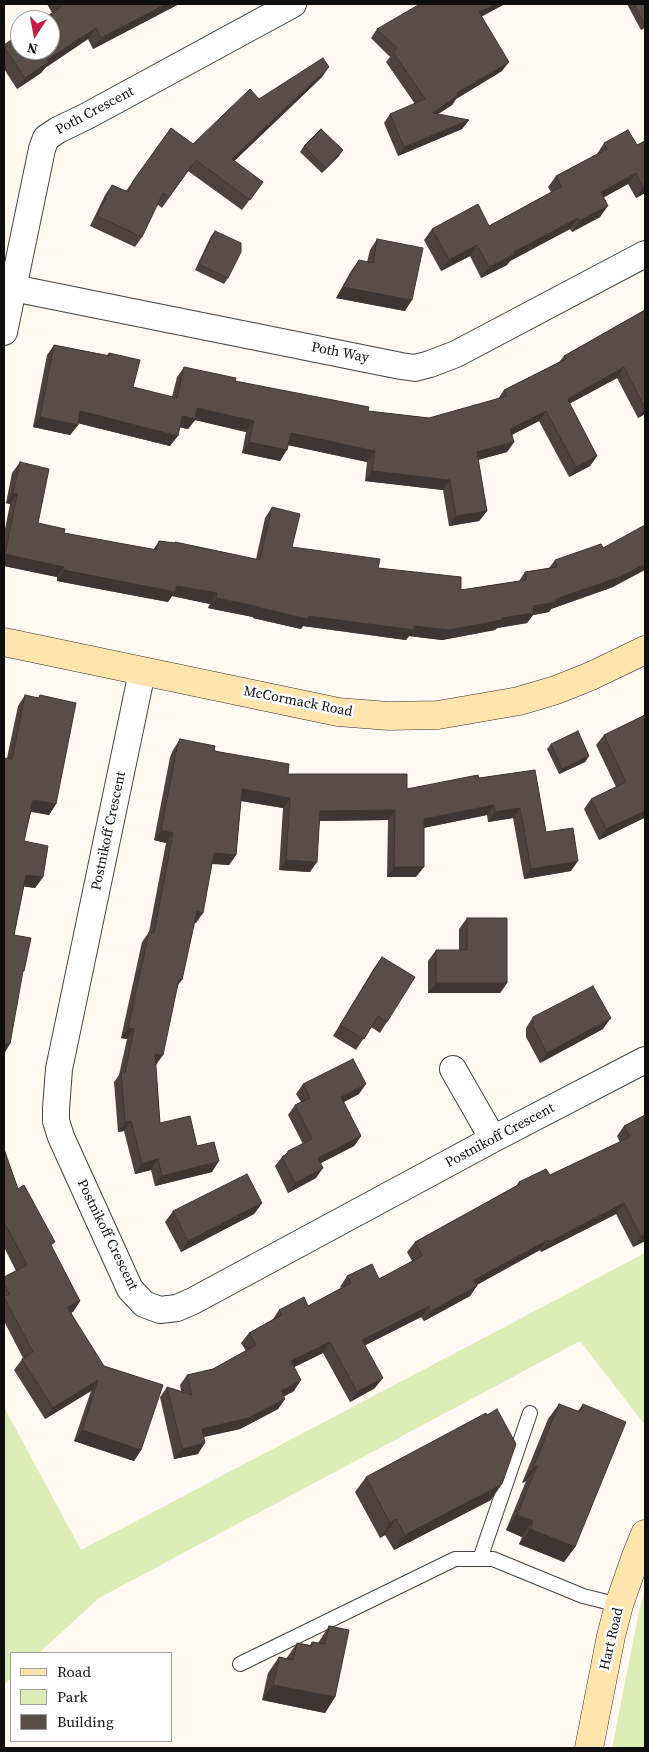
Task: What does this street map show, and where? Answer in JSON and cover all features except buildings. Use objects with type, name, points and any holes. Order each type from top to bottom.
[{"type":"street","name":"Poth Crescent","points":[[4,332],[42,149],[46,138],[293,4]]},
{"type":"street","name":"Poth Way","points":[[13,288],[415,368],[456,354],[645,254]]},
{"type":"street","name":"McCormack Road","points":[[4,642],[338,712],[389,716],[438,715],[510,703],[556,690],[591,676],[645,650]]},
{"type":"street","name":"Postnikoff Crescent","points":[[142,672],[59,1070],[56,1121],[61,1137],[130,1289],[144,1304],[160,1310],[176,1308],[193,1301],[493,1139],[645,1060]]},
{"type":"street","points":[[453,1069],[493,1139]]},
{"type":"street","name":"Hart Road","points":[[589,1748],[619,1605],[645,1534]]},
{"type":"lane","points":[[480,1559],[530,1413]]},
{"type":"lane","points":[[240,1664],[455,1559],[493,1559],[583,1596],[619,1605]]},
{"type":"green space","points":[[645,1253],[645,1425],[580,1341],[99,1598],[40,1652],[10,1652],[10,1679],[4,1685],[4,1407],[81,1550]]},
{"type":"green space","points":[[645,1592],[645,1748],[612,1748],[640,1607]]}]
